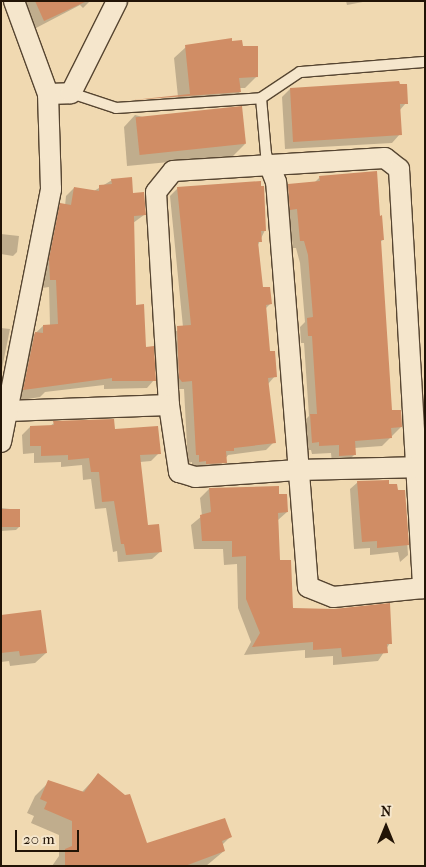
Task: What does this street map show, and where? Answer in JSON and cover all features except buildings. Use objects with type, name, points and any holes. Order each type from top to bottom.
[{"type":"street","points":[[1,442],[51,190],[48,94],[14,1]]},
{"type":"street","points":[[48,94],[71,92],[117,1]]},
{"type":"street","points":[[270,166],[276,182],[298,470],[308,587],[333,597],[423,588],[421,466],[399,168],[384,158],[173,171],[156,192],[170,405],[179,472],[195,477],[298,470],[421,466]]},
{"type":"street","points":[[8,411],[170,405]]},
{"type":"lane","points":[[71,92],[116,108],[260,98],[300,72],[425,62]]},
{"type":"lane","points":[[260,98],[266,154],[270,166]]}]
